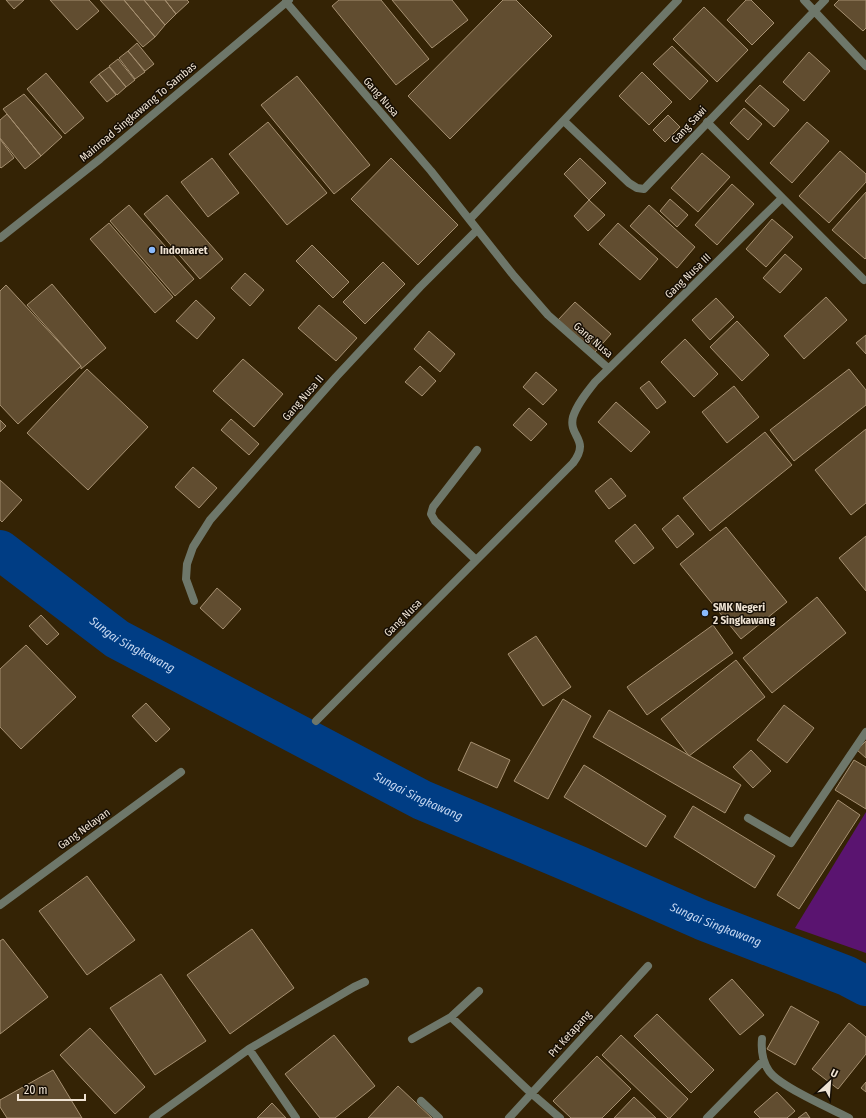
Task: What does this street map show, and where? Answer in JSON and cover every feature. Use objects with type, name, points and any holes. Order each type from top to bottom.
[{"type":"street","points":[[470,219],[678,0]]},
{"type":"street","points":[[804,0],[866,66]]},
{"type":"street","name":"Gang Sawi","points":[[564,121],[629,183],[637,188],[644,189],[825,0]]},
{"type":"street","name":"Gang Nusa","points":[[286,1],[431,171],[514,276],[548,315],[608,368],[584,396],[573,417],[573,429],[578,438],[580,447],[579,455],[573,463],[316,721]]},
{"type":"street","name":"Mainroad Singkawang To Sambas","points":[[0,238],[100,159],[286,1]]},
{"type":"street","points":[[707,122],[864,280]]},
{"type":"street","name":"Gang Nusa III","points":[[608,368],[782,198]]},
{"type":"street","name":"Gang Nusa II","points":[[194,600],[186,579],[187,564],[193,547],[210,520],[336,377],[420,287],[477,230]]},
{"type":"street","points":[[476,450],[433,507],[431,514],[436,521],[476,560]]},
{"type":"street","points":[[748,818],[790,843],[866,732]]},
{"type":"street","name":"Gang Nelayan","points":[[0,904],[181,772]]},
{"type":"street","name":"Prt Ketapang","points":[[509,1118],[648,966]]},
{"type":"street","points":[[153,1118],[248,1049],[365,982]]},
{"type":"street","points":[[412,1039],[451,1017],[479,991]]},
{"type":"street","points":[[451,1017],[531,1093],[560,1118]]},
{"type":"street","points":[[762,1038],[761,1048],[764,1061],[769,1072],[794,1089],[849,1118]]},
{"type":"street","points":[[248,1049],[296,1118]]},
{"type":"street","points":[[707,1118],[764,1061]]},
{"type":"street","points":[[421,1101],[439,1118]]},
{"type":"shaded area","points":[[866,812],[866,953],[795,928]]},
{"type":"building","points":[[6,0],[24,0],[14,9]]},
{"type":"building","points":[[50,0],[89,0],[99,11],[77,30]]},
{"type":"building","points":[[100,0],[124,0],[155,37],[143,47]]},
{"type":"building","points":[[124,0],[144,0],[165,25],[155,37]]},
{"type":"building","points":[[144,0],[165,0],[176,14],[165,25]]},
{"type":"building","points":[[165,0],[187,0],[189,2],[176,14]]},
{"type":"building","points":[[339,0],[381,0],[429,59],[396,85],[332,6]]},
{"type":"building","points":[[392,0],[452,0],[468,20],[432,48]]},
{"type":"building","points":[[503,0],[516,0],[552,36],[450,139],[408,96]]},
{"type":"building","points":[[746,0],[751,0],[774,23],[752,45],[727,20]]},
{"type":"building","points":[[839,0],[866,0],[866,28],[863,31],[834,5]]},
{"type":"building","points":[[704,7],[748,50],[717,82],[673,39]]},
{"type":"building","points":[[137,43],[154,64],[145,71],[128,51]]},
{"type":"building","points":[[672,46],[708,81],[690,100],[653,64]]},
{"type":"building","points":[[128,51],[145,72],[135,79],[119,58]]},
{"type":"building","points":[[809,52],[830,71],[804,101],[783,82]]},
{"type":"building","points":[[118,59],[135,80],[126,87],[109,66]]},
{"type":"building","points":[[109,67],[126,87],[117,95],[99,74]]},
{"type":"building","points":[[642,72],[672,102],[649,125],[619,96]]},
{"type":"building","points":[[46,73],[84,118],[65,134],[27,89]]},
{"type":"building","points":[[99,74],[116,95],[107,102],[90,82]]},
{"type":"building","points":[[297,76],[370,165],[334,194],[261,105]]},
{"type":"building","points":[[760,85],[789,110],[774,127],[745,101]]},
{"type":"building","points":[[24,94],[62,137],[41,156],[3,109]]},
{"type":"building","points":[[744,108],[762,124],[748,140],[730,123]]},
{"type":"building","points":[[7,114],[41,156],[25,169],[0,138],[0,120]]},
{"type":"building","points":[[668,115],[680,127],[665,142],[653,130]]},
{"type":"building","points":[[268,122],[327,193],[287,225],[229,154]]},
{"type":"building","points":[[807,122],[829,141],[792,183],[770,163]]},
{"type":"building","points":[[0,139],[14,158],[1,168],[0,167]]},
{"type":"building","points":[[840,151],[866,174],[866,182],[829,223],[799,196]]},
{"type":"building","points":[[702,153],[730,177],[698,212],[671,188]]},
{"type":"building","points":[[212,158],[239,193],[208,217],[181,182]]},
{"type":"building","points":[[391,158],[458,225],[418,265],[351,199]]},
{"type":"building","points":[[580,158],[606,183],[589,200],[564,174]]},
{"type":"building","points":[[732,184],[754,204],[717,245],[695,225]]},
{"type":"building","points":[[866,192],[866,258],[865,259],[832,230]]},
{"type":"building","points":[[167,195],[223,259],[200,279],[144,214]]},
{"type":"building","points":[[670,199],[688,215],[677,227],[660,211]]},
{"type":"building","points":[[589,200],[605,215],[588,231],[574,216]]},
{"type":"building","name":"Indomaret","points":[[129,205],[194,279],[175,296],[110,221]]},
{"type":"building","points":[[649,205],[695,247],[677,268],[630,226]]},
{"type":"building","points":[[772,219],[793,237],[766,267],[746,249]]},
{"type":"building","name":"Indomaret","points":[[109,223],[173,297],[155,313],[90,239]]},
{"type":"building","points":[[618,223],[658,259],[640,280],[599,244]]},
{"type":"building","points":[[312,245],[349,282],[333,298],[296,261]]},
{"type":"building","points":[[785,254],[802,269],[780,293],[763,278]]},
{"type":"building","points":[[383,262],[405,284],[365,324],[343,302]]},
{"type":"building","points":[[245,273],[264,290],[250,306],[231,288]]},
{"type":"building","points":[[52,284],[106,348],[81,369],[81,366],[27,305]]},
{"type":"building","points":[[6,285],[81,366],[18,424],[0,405],[0,291]]},
{"type":"building","points":[[826,297],[847,320],[804,359],[784,336]]},
{"type":"building","points":[[716,298],[734,317],[710,340],[692,320]]},
{"type":"building","points":[[196,300],[215,318],[197,339],[176,321]]},
{"type":"building","points":[[575,302],[611,334],[595,352],[558,320]]},
{"type":"building","points":[[319,305],[357,338],[336,361],[298,328]]},
{"type":"building","points":[[737,321],[769,355],[742,381],[710,347]]},
{"type":"building","points":[[429,331],[455,354],[440,372],[414,349]]},
{"type":"building","points":[[866,335],[866,354],[856,343]]},
{"type":"building","points":[[685,339],[718,374],[694,397],[661,362]]},
{"type":"building","points":[[243,359],[283,394],[254,427],[213,391]]},
{"type":"building","points":[[420,366],[436,381],[422,396],[405,382]]},
{"type":"building","points":[[87,369],[148,427],[88,490],[27,433]]},
{"type":"building","points":[[849,369],[866,390],[866,405],[794,461],[770,430]]},
{"type":"building","points":[[536,372],[557,390],[543,405],[523,387]]},
{"type":"building","points":[[649,381],[666,402],[657,409],[640,388]]},
{"type":"building","points":[[734,386],[759,417],[727,443],[702,412]]},
{"type":"building","points":[[616,402],[650,432],[631,452],[598,422]]},
{"type":"building","points":[[529,408],[547,424],[531,441],[513,425]]},
{"type":"building","points":[[231,419],[259,444],[249,455],[221,430]]},
{"type":"building","points":[[0,420],[6,426],[0,432]]},
{"type":"building","points":[[866,429],[866,503],[851,515],[815,470]]},
{"type":"building","points":[[765,432],[792,465],[710,531],[683,498]]},
{"type":"building","points":[[193,467],[217,488],[199,508],[175,487]]},
{"type":"building","points":[[611,478],[626,496],[609,509],[595,491]]},
{"type":"building","points":[[0,480],[22,500],[2,522],[0,520]]},
{"type":"building","points":[[678,515],[694,534],[677,548],[662,529]]},
{"type":"building","points":[[635,524],[654,548],[634,564],[615,541]]},
{"type":"building","points":[[726,527],[787,602],[741,639],[680,564]]},
{"type":"building","points":[[866,536],[866,591],[839,558]]},
{"type":"building","points":[[217,588],[241,609],[223,629],[200,608]]},
{"type":"building","points":[[817,597],[846,633],[772,693],[743,658]]},
{"type":"building","points":[[41,615],[59,634],[47,645],[29,626]]},
{"type":"building","points":[[713,625],[733,653],[647,715],[627,687]]},
{"type":"building","points":[[536,636],[571,687],[543,706],[508,654]]},
{"type":"building","points":[[26,645],[76,697],[21,749],[0,727],[0,669]]},
{"type":"building","points":[[736,660],[765,697],[689,756],[661,719]]},
{"type":"building","points":[[563,699],[591,716],[548,799],[514,781]]},
{"type":"building","points":[[146,703],[170,729],[156,742],[132,716]]},
{"type":"building","points":[[784,705],[814,728],[787,763],[757,740]]},
{"type":"building","points":[[609,710],[741,785],[725,813],[593,737]]},
{"type":"building","points":[[866,741],[866,758],[857,750]]},
{"type":"building","points":[[471,742],[510,760],[497,788],[458,770]]},
{"type":"building","points":[[751,750],[771,771],[753,788],[733,767]]},
{"type":"building","points":[[854,760],[866,767],[866,809],[835,790]]},
{"type":"building","points":[[584,765],[666,816],[646,847],[564,797]]},
{"type":"building","points":[[838,800],[860,815],[799,909],[777,895]]},
{"type":"building","points":[[693,806],[775,856],[755,888],[674,837]]},
{"type":"building","points":[[87,876],[135,940],[87,975],[39,911]]},
{"type":"building","points":[[252,929],[294,988],[230,1034],[187,975]]},
{"type":"building","points":[[3,939],[48,997],[0,1034],[0,941]]},
{"type":"building","points":[[161,974],[206,1041],[155,1075],[110,1008]]},
{"type":"building","points":[[732,979],[764,1015],[740,1035],[709,999]]},
{"type":"building","points":[[791,1006],[819,1022],[795,1065],[767,1049]]},
{"type":"building","points":[[657,1014],[714,1070],[691,1093],[634,1036]]},
{"type":"building","points":[[849,1023],[866,1037],[866,1054],[838,1089],[812,1069]]},
{"type":"building","points":[[90,1028],[145,1087],[115,1114],[60,1055]]},
{"type":"building","points":[[334,1035],[375,1086],[335,1118],[320,1118],[285,1074]]},
{"type":"building","points":[[621,1035],[688,1099],[670,1118],[668,1118],[602,1055]]},
{"type":"building","points":[[597,1056],[631,1089],[602,1118],[571,1118],[553,1101]]},
{"type":"building","points":[[53,1070],[82,1118],[7,1118],[0,1107],[0,1100]]},
{"type":"building","points":[[866,1082],[866,1092],[861,1088]]},
{"type":"building","points":[[398,1086],[432,1118],[368,1118]]},
{"type":"building","points":[[777,1092],[795,1111],[787,1118],[760,1118],[754,1112]]},
{"type":"building","points":[[634,1097],[656,1118],[614,1118]]},
{"type":"building","points":[[272,1103],[286,1118],[257,1118]]},
{"type":"building","points":[[806,1112],[810,1118],[798,1118]]},
{"type":"waterway","name":"Sungai Singkawang","points":[[0,550],[117,639],[422,800],[702,920],[847,976],[866,986]]},
{"type":"place","name":"Indomaret","points":[[152,250]]},
{"type":"place","name":"SMK Negeri 2 Singkawang","points":[[705,613]]}]
